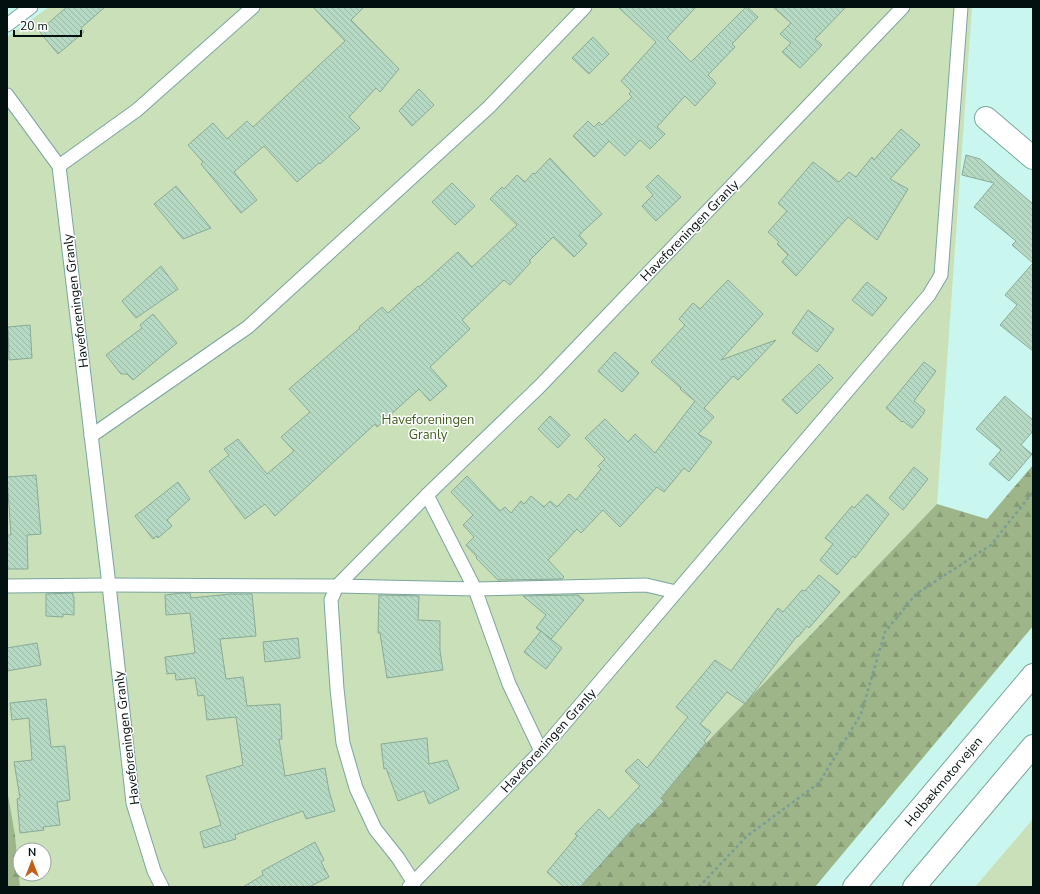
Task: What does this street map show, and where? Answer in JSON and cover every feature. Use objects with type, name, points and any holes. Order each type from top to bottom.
[{"type":"main road","points":[[986,118],[1033,158]]},
{"type":"main road","name":"Holbækmotorvejen","points":[[854,887],[1033,675]]},
{"type":"main road","points":[[914,887],[1033,746]]},
{"type":"lane","points":[[7,25],[31,7]]},
{"type":"lane","points":[[59,166],[137,110],[253,7]]},
{"type":"lane","points":[[91,436],[248,327],[489,107],[585,7]]},
{"type":"lane","name":"Haveforeningen Granly","points":[[903,7],[540,386],[427,495],[337,586],[331,600],[337,689],[343,743],[356,788],[374,829],[398,858],[412,885],[541,751],[928,297],[941,275],[961,7]]},
{"type":"lane","name":"Haveforeningen Granly","points":[[7,94],[59,166],[109,585],[132,803],[154,872],[162,887]]},
{"type":"lane","points":[[427,495],[475,589],[509,684],[541,751]]},
{"type":"lane","points":[[7,586],[337,586],[475,589],[646,586],[676,592]]},
{"type":"path","points":[[699,887],[747,836],[820,783],[861,714],[885,632],[916,594],[992,545],[1033,492]]},
{"type":"green space","name":"Haveforeningen Granly","points":[[49,7],[972,7],[937,504],[567,887],[20,887],[20,882],[52,882],[52,842],[16,842],[7,789],[7,37]]},
{"type":"green space","points":[[1033,465],[1033,626],[815,887],[567,887],[937,504],[987,519]]},
{"type":"green space","points":[[7,789],[16,842],[12,842],[12,882],[20,882],[20,887],[7,887]]},
{"type":"green space","points":[[1033,819],[1033,887],[975,887]]},
{"type":"building","points":[[67,7],[105,7],[81,28],[84,32],[58,54],[39,31]]},
{"type":"building","points":[[313,7],[364,7],[351,20],[399,69],[380,92],[376,88],[349,117],[360,128],[320,164],[319,163],[297,182],[264,146],[234,172],[257,200],[241,213],[201,164],[203,162],[188,145],[213,123],[227,139],[247,121],[253,127],[345,41]]},
{"type":"building","points":[[618,7],[696,7],[667,38],[691,62],[746,7],[758,17],[732,44],[735,47],[708,75],[716,83],[695,106],[685,96],[657,127],[665,134],[650,149],[640,140],[625,156],[609,141],[594,157],[573,136],[588,121],[594,127],[599,122],[602,125],[632,97],[629,94],[631,91],[621,81],[656,42]]},
{"type":"building","points":[[773,7],[846,7],[815,39],[822,45],[800,68],[782,52],[791,43],[780,34],[791,23]]},
{"type":"building","points":[[593,37],[609,54],[589,74],[572,58]]},
{"type":"building","points":[[419,89],[434,105],[412,126],[399,111]]},
{"type":"building","points":[[901,129],[920,145],[890,179],[908,189],[877,240],[848,217],[796,276],[782,262],[788,255],[777,244],[779,242],[768,232],[787,211],[778,203],[813,162],[839,182],[849,172],[856,177],[872,157],[874,160]]},
{"type":"building","points":[[966,155],[980,159],[1033,204],[1033,263],[1012,245],[1016,241],[974,207],[994,183],[962,175]]},
{"type":"building","points":[[550,158],[602,214],[579,235],[587,244],[574,257],[553,237],[529,261],[531,262],[510,285],[504,280],[462,320],[470,329],[430,367],[447,386],[430,401],[419,389],[377,427],[375,424],[275,516],[265,504],[245,519],[209,471],[229,455],[224,449],[238,439],[267,474],[294,451],[281,437],[310,412],[289,389],[360,328],[359,327],[382,307],[388,313],[458,252],[472,267],[517,225],[490,199],[502,187],[504,189],[517,175],[525,182]]},
{"type":"building","points":[[658,175],[681,197],[656,221],[642,206],[653,195],[646,187]]},
{"type":"building","points":[[452,183],[475,206],[455,225],[432,202]]},
{"type":"building","points":[[176,186],[211,228],[183,239],[154,204]]},
{"type":"building","points":[[1033,263],[1033,351],[1000,325],[1017,305],[1005,295]]},
{"type":"building","points":[[161,266],[178,289],[136,318],[122,301]]},
{"type":"building","points":[[728,280],[763,314],[721,360],[776,340],[738,380],[733,376],[704,408],[714,417],[698,434],[712,442],[689,472],[684,468],[664,492],[657,487],[620,527],[603,510],[581,533],[577,529],[548,560],[564,577],[562,579],[498,580],[476,558],[477,557],[466,545],[474,537],[463,525],[473,515],[451,492],[467,476],[500,511],[505,507],[511,513],[521,501],[524,504],[531,496],[544,507],[550,501],[557,507],[569,494],[576,500],[601,469],[598,466],[605,459],[585,438],[605,419],[628,442],[635,434],[655,453],[695,401],[651,362],[685,325],[679,319],[693,303],[700,309]]},
{"type":"building","points":[[867,282],[887,298],[872,316],[852,300]]},
{"type":"building","points":[[808,310],[834,329],[817,352],[792,333]]},
{"type":"building","points":[[153,314],[177,343],[133,380],[127,374],[121,374],[106,355],[142,328],[140,325]]},
{"type":"building","points":[[30,325],[32,358],[9,360],[8,327]]},
{"type":"building","points":[[615,352],[639,373],[622,392],[598,371]]},
{"type":"building","points":[[924,362],[936,371],[914,401],[925,410],[912,428],[903,421],[902,422],[886,408]]},
{"type":"building","points":[[819,364],[833,378],[797,414],[782,400]]},
{"type":"building","points":[[1005,396],[1033,420],[1033,431],[1021,445],[1032,454],[1009,481],[989,464],[1001,450],[976,429]]},
{"type":"building","points":[[550,416],[570,435],[558,448],[538,429]]},
{"type":"building","points":[[914,467],[928,479],[903,510],[889,498]]},
{"type":"building","points":[[36,475],[41,534],[27,535],[28,569],[8,569],[7,535],[11,535],[7,477]]},
{"type":"building","points":[[178,482],[190,499],[167,520],[172,526],[158,538],[157,536],[153,539],[135,516]]},
{"type":"building","points":[[867,494],[889,514],[855,558],[853,556],[837,575],[820,560],[833,544],[825,538],[852,506],[854,508]]},
{"type":"building","points":[[819,575],[840,592],[809,628],[807,626],[798,637],[797,636],[745,704],[727,692],[700,724],[711,732],[704,741],[706,743],[661,798],[664,801],[652,814],[641,825],[638,823],[580,887],[564,887],[547,872],[577,836],[575,834],[599,809],[609,819],[640,786],[625,771],[638,759],[647,768],[688,717],[676,707],[715,660],[731,671],[778,608],[783,612],[802,590],[805,591]]},
{"type":"building","points":[[73,593],[74,615],[63,614],[63,617],[46,616],[46,594]]},
{"type":"building","points":[[190,593],[191,598],[231,594],[252,594],[256,636],[220,639],[226,679],[243,677],[247,706],[280,704],[282,739],[279,739],[285,776],[325,768],[329,791],[335,811],[306,819],[303,811],[235,835],[236,839],[204,848],[200,832],[221,825],[206,776],[243,765],[236,717],[207,720],[204,695],[198,696],[195,678],[176,680],[175,673],[167,674],[165,657],[195,653],[190,613],[166,615],[165,595]]},
{"type":"building","points":[[379,595],[419,596],[418,620],[440,621],[440,651],[443,670],[387,678],[380,633],[378,633]]},
{"type":"building","points":[[578,595],[584,600],[551,639],[536,628],[546,615],[523,596]]},
{"type":"building","points":[[541,631],[562,648],[546,669],[524,652]]},
{"type":"building","points":[[298,638],[300,658],[265,662],[263,642]]},
{"type":"building","points":[[37,643],[41,665],[7,671],[7,648]]},
{"type":"building","points":[[46,699],[51,747],[65,746],[70,800],[57,802],[60,825],[43,827],[44,830],[20,833],[17,799],[20,798],[14,762],[32,760],[29,718],[12,720],[10,703]]},
{"type":"building","points":[[427,738],[429,764],[447,760],[459,789],[429,804],[424,791],[398,801],[386,768],[384,769],[381,744]]},
{"type":"building","points":[[315,842],[324,860],[321,862],[329,877],[309,887],[243,887],[263,875],[262,871]]}]
